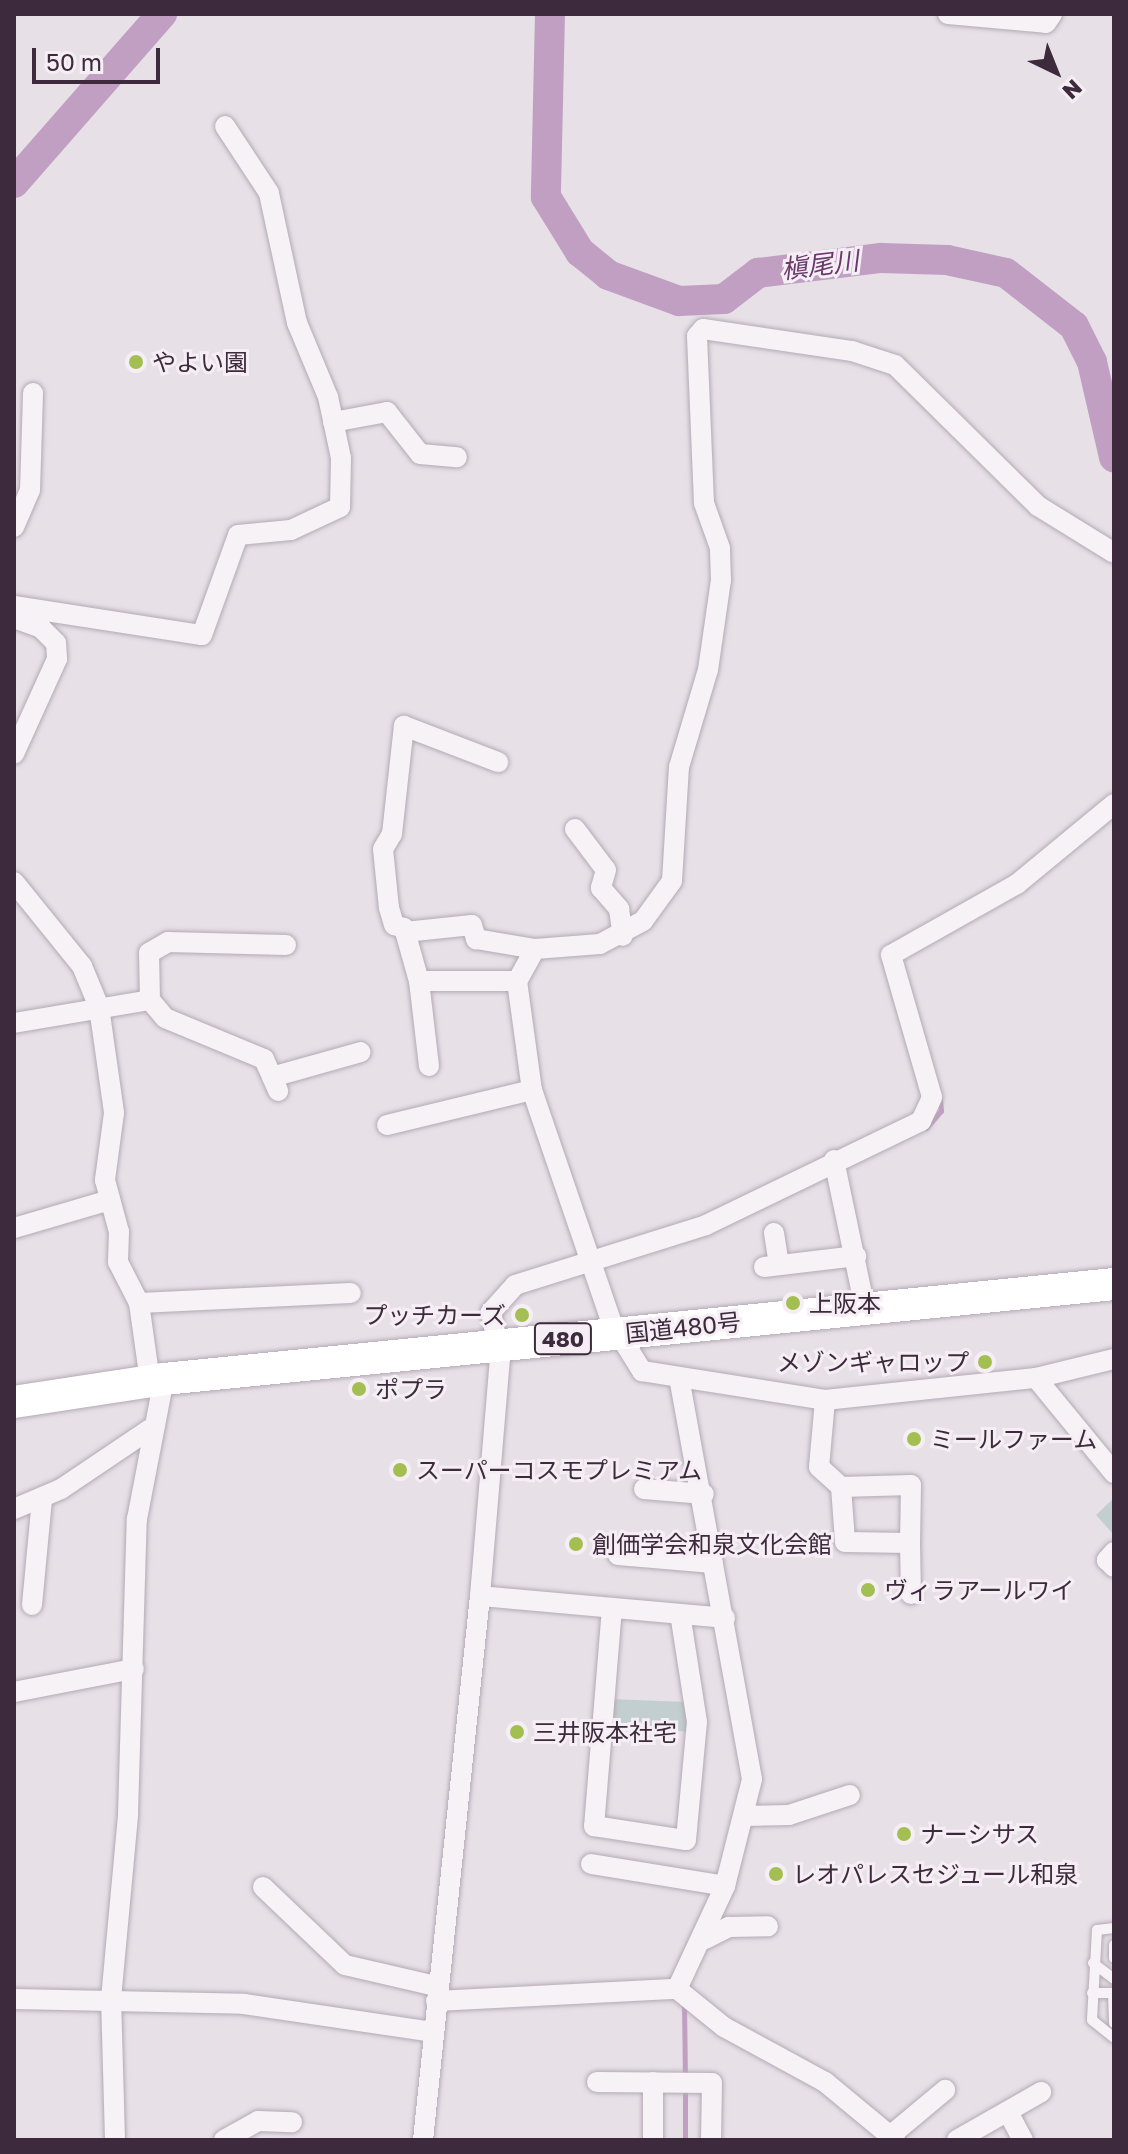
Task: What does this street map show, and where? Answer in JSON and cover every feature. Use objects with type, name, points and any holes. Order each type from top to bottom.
[{"type":"highway","name":"国道480号","points":[[14,1402],[157,1380],[1114,1284]]},
{"type":"street","points":[[948,14],[1046,23],[1052,14]]},
{"type":"street","points":[[14,606],[202,635],[238,535],[291,530],[340,507],[333,422],[297,323],[269,193],[225,126]]},
{"type":"street","points":[[405,932],[472,925],[476,939],[535,949],[623,936],[672,881],[679,767],[708,670],[721,580],[720,548],[704,503],[697,336],[703,329],[852,351],[895,365],[1038,506],[1114,553]]},
{"type":"street","points":[[14,527],[30,490],[33,393]]},
{"type":"street","points":[[333,422],[387,412],[420,454],[457,457]]},
{"type":"street","points":[[14,618],[41,628],[56,643],[57,659],[14,754]]},
{"type":"street","points":[[429,1066],[419,981],[405,932],[389,908],[383,849],[392,834],[404,726],[498,762]]},
{"type":"street","points":[[423,2140],[480,1596],[498,1346],[491,1312],[502,1296],[515,1285],[706,1225],[929,1111],[932,1097],[891,955],[1017,884],[1114,804]]},
{"type":"street","points":[[575,829],[606,870],[601,888],[619,909],[623,936]]},
{"type":"street","points":[[14,882],[82,966],[99,1007],[114,1113],[104,1152],[118,1262],[139,1303],[157,1380],[137,1519],[134,1669],[111,1999],[115,2140]]},
{"type":"street","points":[[286,945],[168,942],[149,953],[150,1000],[165,1018],[264,1059],[275,1084],[361,1052]]},
{"type":"street","points":[[535,949],[517,981],[532,1090],[589,1263],[619,1334],[642,1371],[825,1400],[1036,1378],[1114,1359]]},
{"type":"street","points":[[419,981],[517,981]]},
{"type":"street","points":[[14,1023],[150,1000]]},
{"type":"street","points":[[387,1125],[532,1090]]},
{"type":"street","points":[[834,1160],[865,1309]]},
{"type":"street","points":[[14,1228],[110,1200]]},
{"type":"street","points":[[774,1233],[772,1266],[856,1256]]},
{"type":"street","points":[[139,1303],[351,1293]]},
{"type":"street","points":[[677,1989],[705,1939],[725,1886],[752,1779],[713,1563],[704,1494],[679,1378]]},
{"type":"street","points":[[1036,1378],[1114,1473]]},
{"type":"street","points":[[825,1400],[819,1467],[841,1487],[845,1542],[910,1543]]},
{"type":"street","points":[[14,1509],[42,1499],[150,1429]]},
{"type":"street","points":[[841,1487],[911,1485],[911,1594]]},
{"type":"street","points":[[644,1489],[704,1494]]},
{"type":"street","points":[[32,1605],[42,1499]]},
{"type":"street","points":[[1114,1552],[1107,1560],[1114,1567]]},
{"type":"street","points":[[618,1555],[713,1563]]},
{"type":"street","points":[[480,1596],[725,1618]]},
{"type":"street","points":[[612,1608],[594,1826],[686,1840],[697,1722],[680,1614]]},
{"type":"street","points":[[14,1692],[134,1669]]},
{"type":"street","points":[[744,1816],[789,1815],[840,1805]]},
{"type":"street","points":[[591,1864],[725,1886]]},
{"type":"street","points":[[263,1887],[345,1965],[436,1994],[677,1989],[724,2027],[825,2082],[893,2138],[945,2090]]},
{"type":"street","points":[[705,1939],[729,1927],[768,1926]]},
{"type":"street","points":[[14,1999],[244,2004],[434,2032]]},
{"type":"street","points":[[597,2082],[712,2083],[711,2140]]},
{"type":"street","points":[[653,2082],[653,2140]]},
{"type":"street","points":[[957,2140],[1041,2092]]},
{"type":"street","points":[[1008,2112],[1023,2140]]},
{"type":"street","points":[[224,2140],[258,2121],[292,2122]]},
{"type":"lane","points":[[1114,1928],[1097,1930],[1092,1993],[1094,2028],[1114,2038]]},
{"type":"lane","points":[[1114,1945],[1114,1958]]},
{"type":"lane","points":[[1093,1963],[1114,1979]]},
{"type":"lane","points":[[1092,1993],[1113,1993],[1114,2023]]},
{"type":"shaded area","points":[[1114,1498],[1114,1535],[1096,1515]]},
{"type":"shaded area","points":[[609,1699],[688,1702],[690,1732],[609,1724]]},
{"type":"waterway","name":"槇尾川","points":[[14,183],[162,14]]},
{"type":"waterway","name":"槇尾川","points":[[550,14],[546,197],[580,252],[608,275],[679,301],[724,299],[758,273],[881,258],[947,260],[1006,273],[1074,326],[1092,362],[1114,457]]},
{"type":"waterway","points":[[926,1128],[941,1111],[940,1100]]},
{"type":"waterway","points":[[684,2001],[685,2079]]},
{"type":"waterway","points":[[685,2089],[685,2140]]},
{"type":"place","name":"やよい園","points":[[136,362]]},
{"type":"place","name":"上阪本","points":[[793,1303]]},
{"type":"place","name":"プッチカーズ","points":[[522,1315]]},
{"type":"place","name":"メゾンギャロップ","points":[[985,1362]]},
{"type":"place","name":"ポプラ","points":[[359,1389]]},
{"type":"place","name":"ミールファーム","points":[[914,1439]]},
{"type":"place","name":"スーパーコスモプレミアム","points":[[400,1470]]},
{"type":"place","name":"創価学会和泉文化会館","points":[[576,1544]]},
{"type":"place","name":"ヴィラアールワイ","points":[[868,1590]]},
{"type":"place","name":"三井阪本社宅","points":[[517,1732]]},
{"type":"place","name":"ナーシサス","points":[[904,1834]]},
{"type":"place","name":"レオパレスセジュール和泉","points":[[776,1874]]}]
